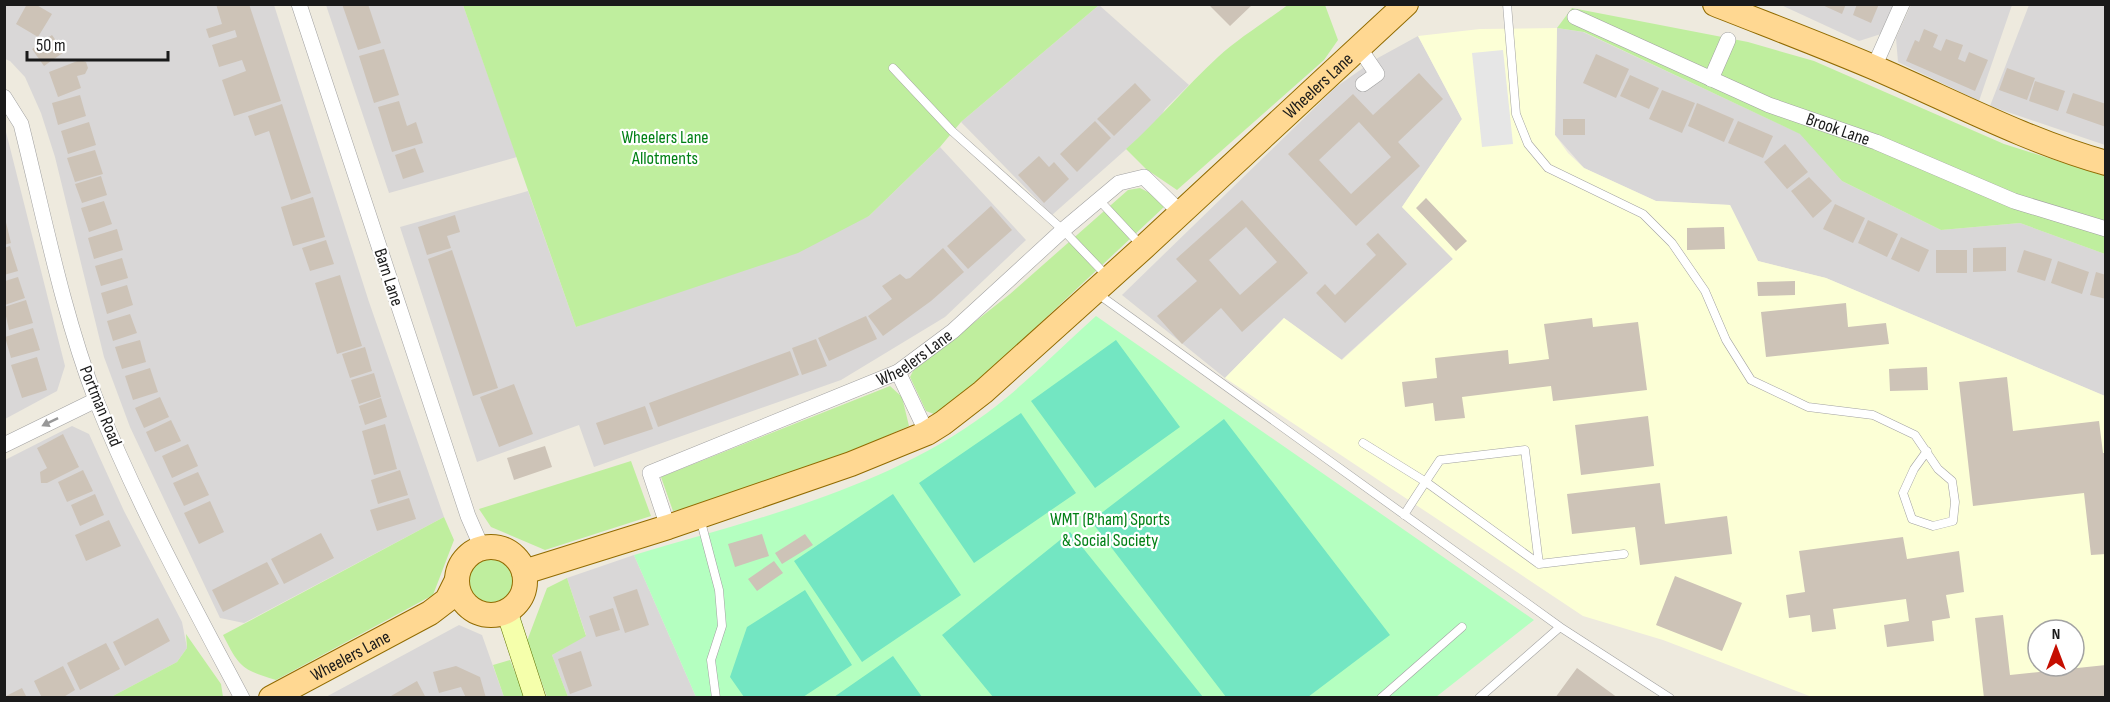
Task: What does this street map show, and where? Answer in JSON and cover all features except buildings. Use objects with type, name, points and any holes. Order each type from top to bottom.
[{"type":"main road","points":[[1715,4],[1874,67],[1979,117],[2073,154],[2106,163]]},
{"type":"main road","name":"Wheelers Lane","points":[[524,572],[668,527],[851,464],[927,433],[983,392],[1407,5]]},
{"type":"main road","points":[[482,548],[500,548],[508,552],[520,564],[524,572],[524,591],[507,612],[482,615],[471,610],[463,602],[456,582],[461,564],[466,557],[482,548]]},
{"type":"main road","name":"Wheelers Lane","points":[[271,698],[430,613],[447,600],[456,582]]},
{"type":"main road","name":"Wheelers Lane","points":[[430,613],[471,610]]},
{"type":"street","name":"Barn Lane","points":[[299,4],[468,516],[482,548]]},
{"type":"street","points":[[1874,67],[1902,4]]},
{"type":"street","name":"Brook Lane","points":[[1575,17],[1769,105],[1876,142],[2014,201],[2106,229]]},
{"type":"street","points":[[1712,79],[1728,40]]},
{"type":"street","points":[[1360,49],[1377,74],[1363,84]]},
{"type":"street","name":"Portman Road","points":[[4,97],[21,124],[74,335],[96,400],[154,532],[242,698]]},
{"type":"street","name":"Wheelers Lane","points":[[668,527],[650,473],[898,372],[954,331],[1063,230],[1119,183],[1144,177],[1181,213]]},
{"type":"street","points":[[898,372],[927,433]]},
{"type":"street","points":[[4,445],[96,400]]},
{"type":"street","points":[[507,612],[535,698]]},
{"type":"lane","points":[[1507,4],[1516,114],[1528,144],[1548,168],[1643,214],[1672,243],[1705,291],[1726,340],[1751,380],[1808,406],[1873,415],[1915,435],[1927,451],[1938,469],[1952,481],[1955,502],[1953,521],[1934,526],[1912,519],[1904,493],[1914,469],[1927,451]]},
{"type":"lane","points":[[893,68],[952,132],[1063,230],[1102,285],[1404,515],[1560,627],[1670,698]]},
{"type":"lane","points":[[1099,200],[1144,247]]},
{"type":"lane","points":[[1363,443],[1426,482],[1539,564],[1624,554]]},
{"type":"lane","points":[[1404,515],[1440,460],[1525,450],[1539,564]]},
{"type":"lane","points":[[699,516],[719,590],[722,626],[711,660],[716,698]]},
{"type":"lane","points":[[1381,698],[1462,627]]},
{"type":"lane","points":[[1479,698],[1560,627]]},
{"type":"shaded area","points":[[4,5],[274,5],[369,302],[444,517],[244,623],[220,618],[130,427],[104,357],[55,157],[41,113],[25,77],[10,61],[5,59]]},
{"type":"shaded area","points":[[326,5],[463,5],[517,157],[389,193]]},
{"type":"shaded area","points":[[1099,5],[1189,85],[1165,109],[1158,121],[1052,215],[961,122]]},
{"type":"shaded area","points":[[1781,5],[1894,5],[1881,34],[1859,41]]},
{"type":"shaded area","points":[[1911,5],[2012,5],[1979,101],[1898,62],[1896,38]]},
{"type":"shaded area","points":[[2029,5],[2105,5],[2105,145],[1990,106]]},
{"type":"shaded area","points":[[1557,28],[1583,32],[1801,134],[1842,181],[1941,230],[2020,223],[2105,254],[2105,396],[1826,278],[1758,261],[1730,205],[1656,201],[1584,168],[1555,135]]},
{"type":"shaded area","points":[[1557,28],[1555,135],[1568,153],[1584,168],[1656,201],[1730,205],[1758,261],[1826,278],[2105,396],[2105,697],[1812,697],[1663,640],[1583,616],[1225,378],[1284,318],[1342,360],[1453,259],[1402,207],[1462,119],[1418,36],[1480,29]]},
{"type":"shaded area","points":[[1418,36],[1462,119],[1402,207],[1453,259],[1341,360],[1284,318],[1225,378],[1122,295],[1336,87],[1376,59]]},
{"type":"shaded area","points":[[1503,50],[1513,144],[1482,147],[1472,53]]},
{"type":"shaded area","points":[[4,124],[65,366],[57,391],[5,419]]},
{"type":"shaded area","points":[[940,147],[1026,240],[945,317],[841,380],[594,467],[579,425],[477,462],[400,227],[528,191],[576,327],[869,216]]},
{"type":"shaded area","points":[[72,426],[89,434],[124,511],[182,622],[187,648],[177,662],[111,697],[5,698],[5,460]]},
{"type":"shaded area","points":[[634,555],[696,697],[568,697],[552,655],[586,635],[567,578]]},
{"type":"shaded area","points":[[459,625],[482,635],[504,697],[324,698]]},
{"type":"green space","points":[[1289,4],[1325,5],[1338,40],[1324,60],[1177,190],[1146,169],[1126,149],[1218,57]]},
{"type":"green space","name":"Wheelers Lane Allotments","points":[[463,5],[1099,5],[961,122],[940,147],[869,216],[798,253],[576,327]]},
{"type":"green space","points":[[1572,8],[1748,42],[1814,61],[2004,144],[2105,176],[2105,254],[2020,223],[1941,230],[1842,181],[1800,134],[1584,32],[1557,28]]},
{"type":"green space","points":[[1140,188],[1160,198],[1164,207],[956,402],[934,414],[926,411],[910,377],[913,371],[1010,294],[1128,190]]},
{"type":"green space","name":"WMT (B'ham) Sports & Social Society","points":[[1096,316],[1534,620],[1436,697],[696,697],[634,555],[818,499],[906,462],[948,439],[987,413]]},
{"type":"green space","points":[[1116,340],[1180,427],[1095,488],[1031,401]]},
{"type":"green space","points":[[890,386],[902,397],[909,426],[848,453],[689,508],[673,511],[661,477]]},
{"type":"green space","points":[[1021,413],[1076,493],[974,563],[919,483]]},
{"type":"green space","points":[[1224,419],[1390,635],[1308,697],[1226,697],[1091,521]]},
{"type":"green space","points":[[631,461],[651,516],[545,550],[491,527],[479,509]]},
{"type":"green space","points":[[893,494],[961,595],[862,662],[794,561]]},
{"type":"green space","points":[[444,517],[454,540],[433,595],[276,680],[248,670],[238,661],[223,635]]},
{"type":"green space","points":[[1070,532],[1203,697],[993,697],[942,635]]},
{"type":"green space","points":[[487,557],[497,557],[509,564],[516,576],[516,586],[509,598],[497,605],[487,605],[472,594],[468,586],[468,576],[479,561]]},
{"type":"green space","points":[[567,578],[586,636],[552,655],[568,697],[547,697],[527,641],[547,588]]},
{"type":"green space","points":[[805,590],[852,665],[803,697],[744,697],[730,677],[747,627]]},
{"type":"green space","points":[[186,634],[221,684],[223,697],[111,697],[177,662],[187,648]]},
{"type":"green space","points":[[893,656],[922,697],[834,697]]},
{"type":"green space","points":[[510,660],[525,697],[504,697],[493,665]]}]
